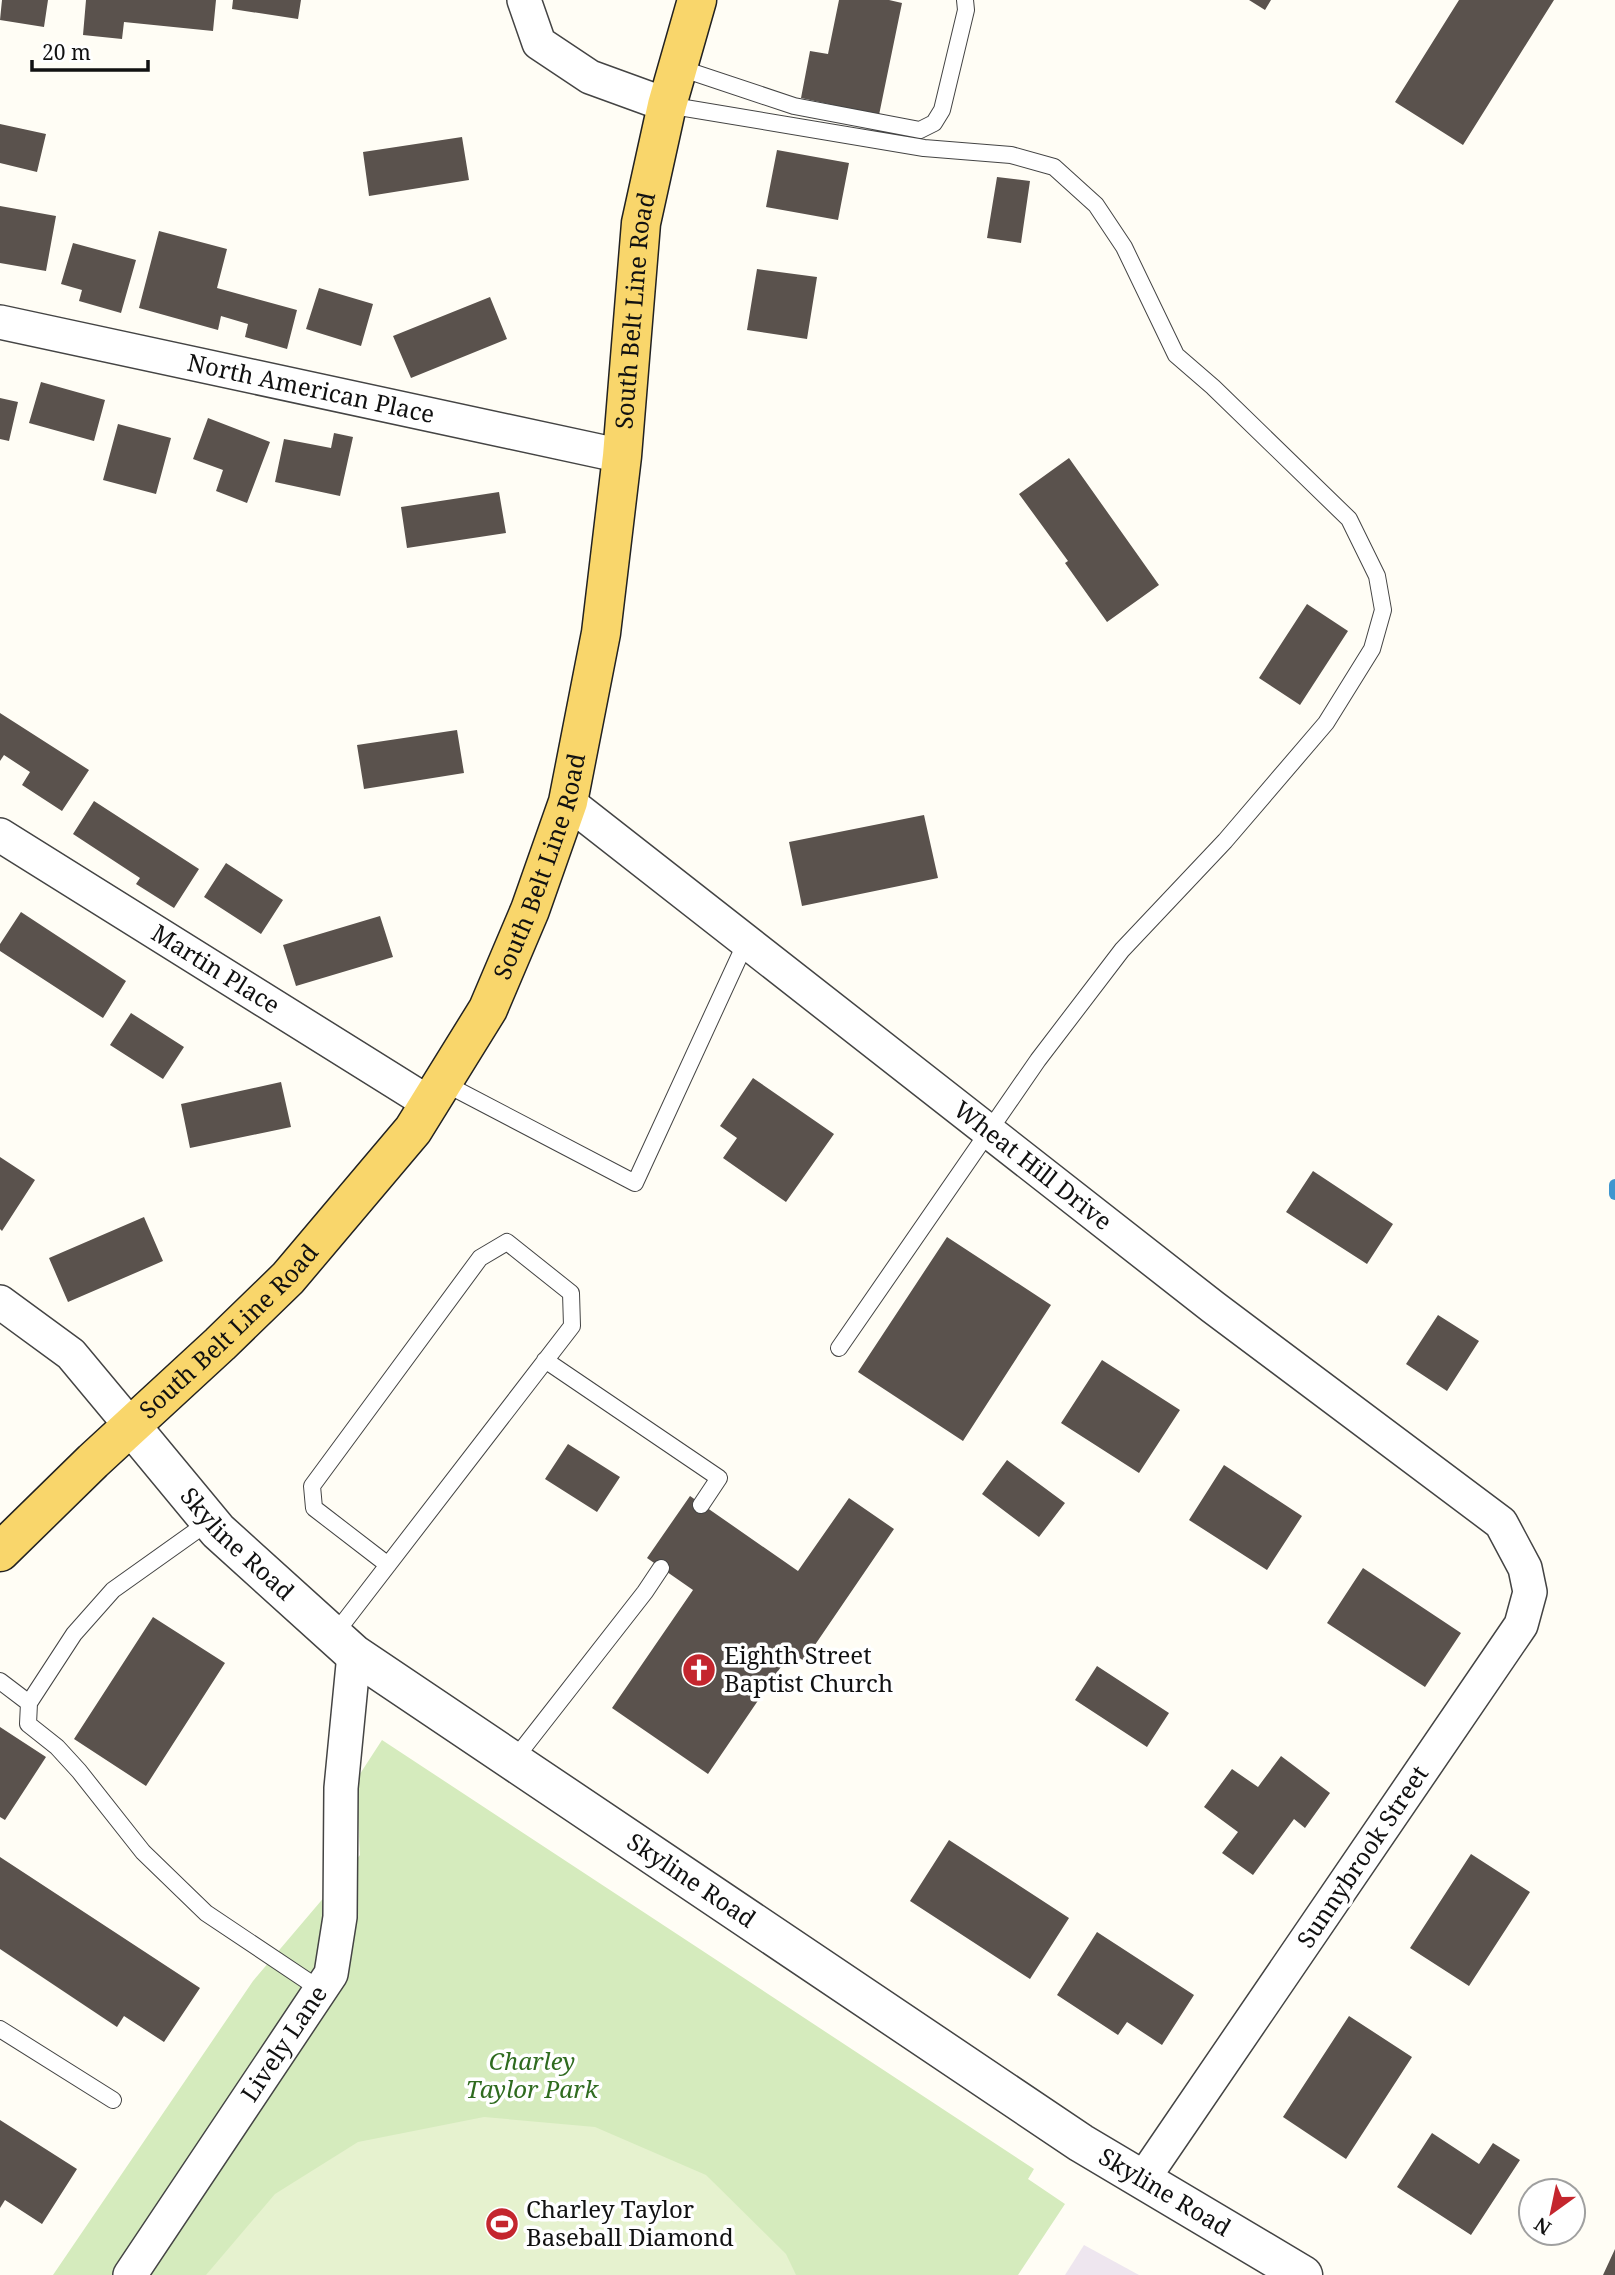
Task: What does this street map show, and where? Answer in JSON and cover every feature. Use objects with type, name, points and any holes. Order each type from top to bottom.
[{"type":"main road","name":"South Belt Line Road","points":[[0,1552],[288,1278],[413,1130],[488,1009],[530,910],[568,802],[600,642],[622,456],[641,223],[667,105],[697,0]]},
{"type":"street","points":[[524,0],[539,43],[590,77],[667,105]]},
{"type":"street","name":"North American Place","points":[[0,322],[622,456]]},
{"type":"street","name":"Wheat Hill Drive","points":[[568,802],[1202,1298],[1501,1522]]},
{"type":"street","name":"Martin Place","points":[[0,835],[436,1093]]},
{"type":"street","points":[[0,1302],[71,1354],[131,1426]]},
{"type":"street","name":"Skyline Road","points":[[131,1426],[210,1521],[344,1645],[1081,2143],[1303,2275]]},
{"type":"street","name":"Sunnybrook Street","points":[[1143,2179],[1521,1625],[1530,1592],[1525,1568],[1501,1522]]},
{"type":"street","name":"Lively Lane","points":[[130,2275],[331,1974],[340,1917],[344,1645]]},
{"type":"lane","points":[[677,67],[794,106],[920,130],[934,123],[942,110],[966,10],[965,0]]},
{"type":"lane","points":[[667,105],[924,148],[1012,155],[1054,167],[1096,205],[1117,236],[1176,355],[1213,387],[1349,519],[1377,576],[1383,610],[1373,649],[1326,723],[1225,841],[1122,950],[1038,1060],[839,1348]]},
{"type":"lane","points":[[436,1093],[635,1183],[746,942]]},
{"type":"lane","points":[[344,1645],[388,1564],[572,1325],[571,1293],[507,1242],[480,1258],[312,1486],[314,1508],[388,1564]]},
{"type":"lane","points":[[545,1360],[719,1478],[702,1505]]},
{"type":"lane","points":[[210,1521],[113,1590],[74,1634],[29,1703],[28,1724],[57,1747],[152,1861],[206,1913],[321,1990]]},
{"type":"lane","points":[[513,1761],[661,1568]]},
{"type":"lane","points":[[0,1682],[29,1703]]},
{"type":"lane","points":[[0,2029],[113,2100]]},
{"type":"shaded area","points":[[1084,2245],[1139,2275],[1065,2275]]},
{"type":"green space","name":"Charley Taylor Park","points":[[382,1740],[1034,2169],[1028,2179],[1065,2204],[1018,2275],[53,2275],[253,1981],[360,1855],[356,1780]]},
{"type":"green space","name":"Charley Taylor Baseball Diamond","points":[[484,2117],[595,2127],[706,2175],[786,2254],[796,2275],[206,2275],[275,2194],[358,2142]]},
{"type":"building","points":[[2,0],[48,0],[44,27],[0,20]]},
{"type":"building","points":[[86,0],[216,0],[213,31],[124,22],[122,39],[83,35]]},
{"type":"building","points":[[233,0],[301,0],[298,19],[232,9]]},
{"type":"building","points":[[839,0],[889,0],[902,3],[879,115],[801,98],[810,51],[828,54]]},
{"type":"building","points":[[1249,0],[1271,0],[1265,10]]},
{"type":"building","points":[[1459,0],[1554,0],[1463,145],[1395,102]]},
{"type":"building","points":[[0,124],[46,134],[37,172],[0,163]]},
{"type":"building","points":[[462,137],[469,180],[369,196],[363,152]]},
{"type":"building","points":[[777,150],[849,163],[838,220],[766,207]]},
{"type":"building","points":[[997,177],[1030,181],[1021,243],[987,238]]},
{"type":"building","points":[[0,206],[56,216],[46,271],[0,263]]},
{"type":"building","points":[[159,231],[227,249],[217,288],[297,310],[287,349],[245,337],[248,324],[221,316],[218,330],[139,308]]},
{"type":"building","points":[[73,243],[136,260],[121,313],[79,301],[82,290],[61,284]]},
{"type":"building","points":[[757,269],[817,277],[807,339],[747,330]]},
{"type":"building","points":[[319,288],[373,304],[361,346],[306,329]]},
{"type":"building","points":[[490,297],[507,339],[411,378],[393,336]]},
{"type":"building","points":[[41,382],[105,400],[94,441],[29,423]]},
{"type":"building","points":[[0,398],[18,402],[9,441],[0,439]]},
{"type":"building","points":[[208,418],[270,442],[247,503],[216,491],[223,470],[193,459]]},
{"type":"building","points":[[118,424],[171,438],[156,494],[103,480]]},
{"type":"building","points":[[334,433],[353,437],[340,496],[275,482],[284,439],[331,448]]},
{"type":"building","points":[[1069,458],[1159,585],[1107,622],[1065,563],[1068,561],[1019,494]]},
{"type":"building","points":[[499,492],[506,533],[407,548],[401,507]]},
{"type":"building","points":[[1307,604],[1348,631],[1300,705],[1259,678]]},
{"type":"building","points":[[0,713],[89,770],[62,811],[22,785],[30,772],[4,755],[0,761]]},
{"type":"building","points":[[457,730],[464,773],[364,789],[357,745]]},
{"type":"building","points":[[94,801],[199,869],[174,908],[136,884],[140,878],[73,834]]},
{"type":"building","points":[[924,815],[938,878],[802,906],[789,842]]},
{"type":"building","points":[[226,863],[283,900],[261,934],[204,897]]},
{"type":"building","points":[[21,912],[126,981],[103,1018],[0,951],[0,944]]},
{"type":"building","points":[[380,916],[393,957],[296,986],[283,945]]},
{"type":"building","points":[[131,1013],[184,1047],[163,1079],[110,1045]]},
{"type":"building","points":[[753,1078],[834,1134],[786,1202],[723,1158],[737,1138],[720,1126]]},
{"type":"building","points":[[281,1082],[291,1127],[190,1148],[181,1104]]},
{"type":"building","points":[[0,1157],[35,1180],[2,1231],[0,1229]]},
{"type":"building","points":[[1313,1171],[1393,1224],[1367,1264],[1286,1212]]},
{"type":"building","points":[[144,1217],[163,1261],[68,1302],[49,1258]]},
{"type":"building","points":[[947,1237],[1051,1305],[963,1441],[858,1372]]},
{"type":"building","points":[[1438,1315],[1479,1341],[1447,1391],[1406,1364]]},
{"type":"building","points":[[1102,1360],[1180,1410],[1139,1473],[1061,1423]]},
{"type":"building","points":[[568,1444],[620,1477],[597,1512],[545,1479]]},
{"type":"building","points":[[1007,1460],[1065,1503],[1039,1537],[982,1494]]},
{"type":"building","points":[[1224,1465],[1302,1516],[1267,1570],[1189,1520]]},
{"type":"building","points":[[690,1496],[798,1571],[849,1498],[894,1529],[804,1661],[791,1652],[708,1774],[612,1708],[693,1590],[647,1558]]},
{"type":"building","points":[[1363,1568],[1461,1633],[1425,1687],[1327,1623]]},
{"type":"building","points":[[153,1617],[225,1663],[146,1786],[74,1739]]},
{"type":"building","points":[[1097,1666],[1169,1713],[1147,1747],[1075,1700]]},
{"type":"building","points":[[0,1727],[46,1757],[5,1820],[0,1817]]},
{"type":"building","points":[[1281,1756],[1330,1793],[1305,1828],[1294,1819],[1253,1875],[1222,1853],[1238,1832],[1204,1807],[1232,1769],[1258,1787]]},
{"type":"building","points":[[949,1840],[1069,1918],[1030,1979],[910,1901]]},
{"type":"building","points":[[1471,1854],[1530,1892],[1469,1986],[1410,1948]]},
{"type":"building","points":[[0,1857],[200,1988],[164,2042],[124,2016],[117,2027],[0,1949]]},
{"type":"building","points":[[1097,1932],[1194,1995],[1162,2045],[1127,2022],[1118,2035],[1057,1995]]},
{"type":"building","points":[[1349,2016],[1412,2057],[1346,2159],[1283,2117]]},
{"type":"building","points":[[0,2120],[77,2169],[42,2224],[5,2200],[0,2208]]},
{"type":"building","points":[[1432,2133],[1479,2164],[1493,2143],[1520,2160],[1471,2235],[1397,2187]]},
{"type":"building","points":[[1615,2249],[1615,2275],[1603,2275]]},
{"type":"waterway","points":[[1615,1185],[1615,1194]]},
{"type":"place","name":"Eighth Street Baptist Church","points":[[699,1670]]},
{"type":"place","name":"Charley Taylor Baseball Diamond","points":[[502,2224]]}]
